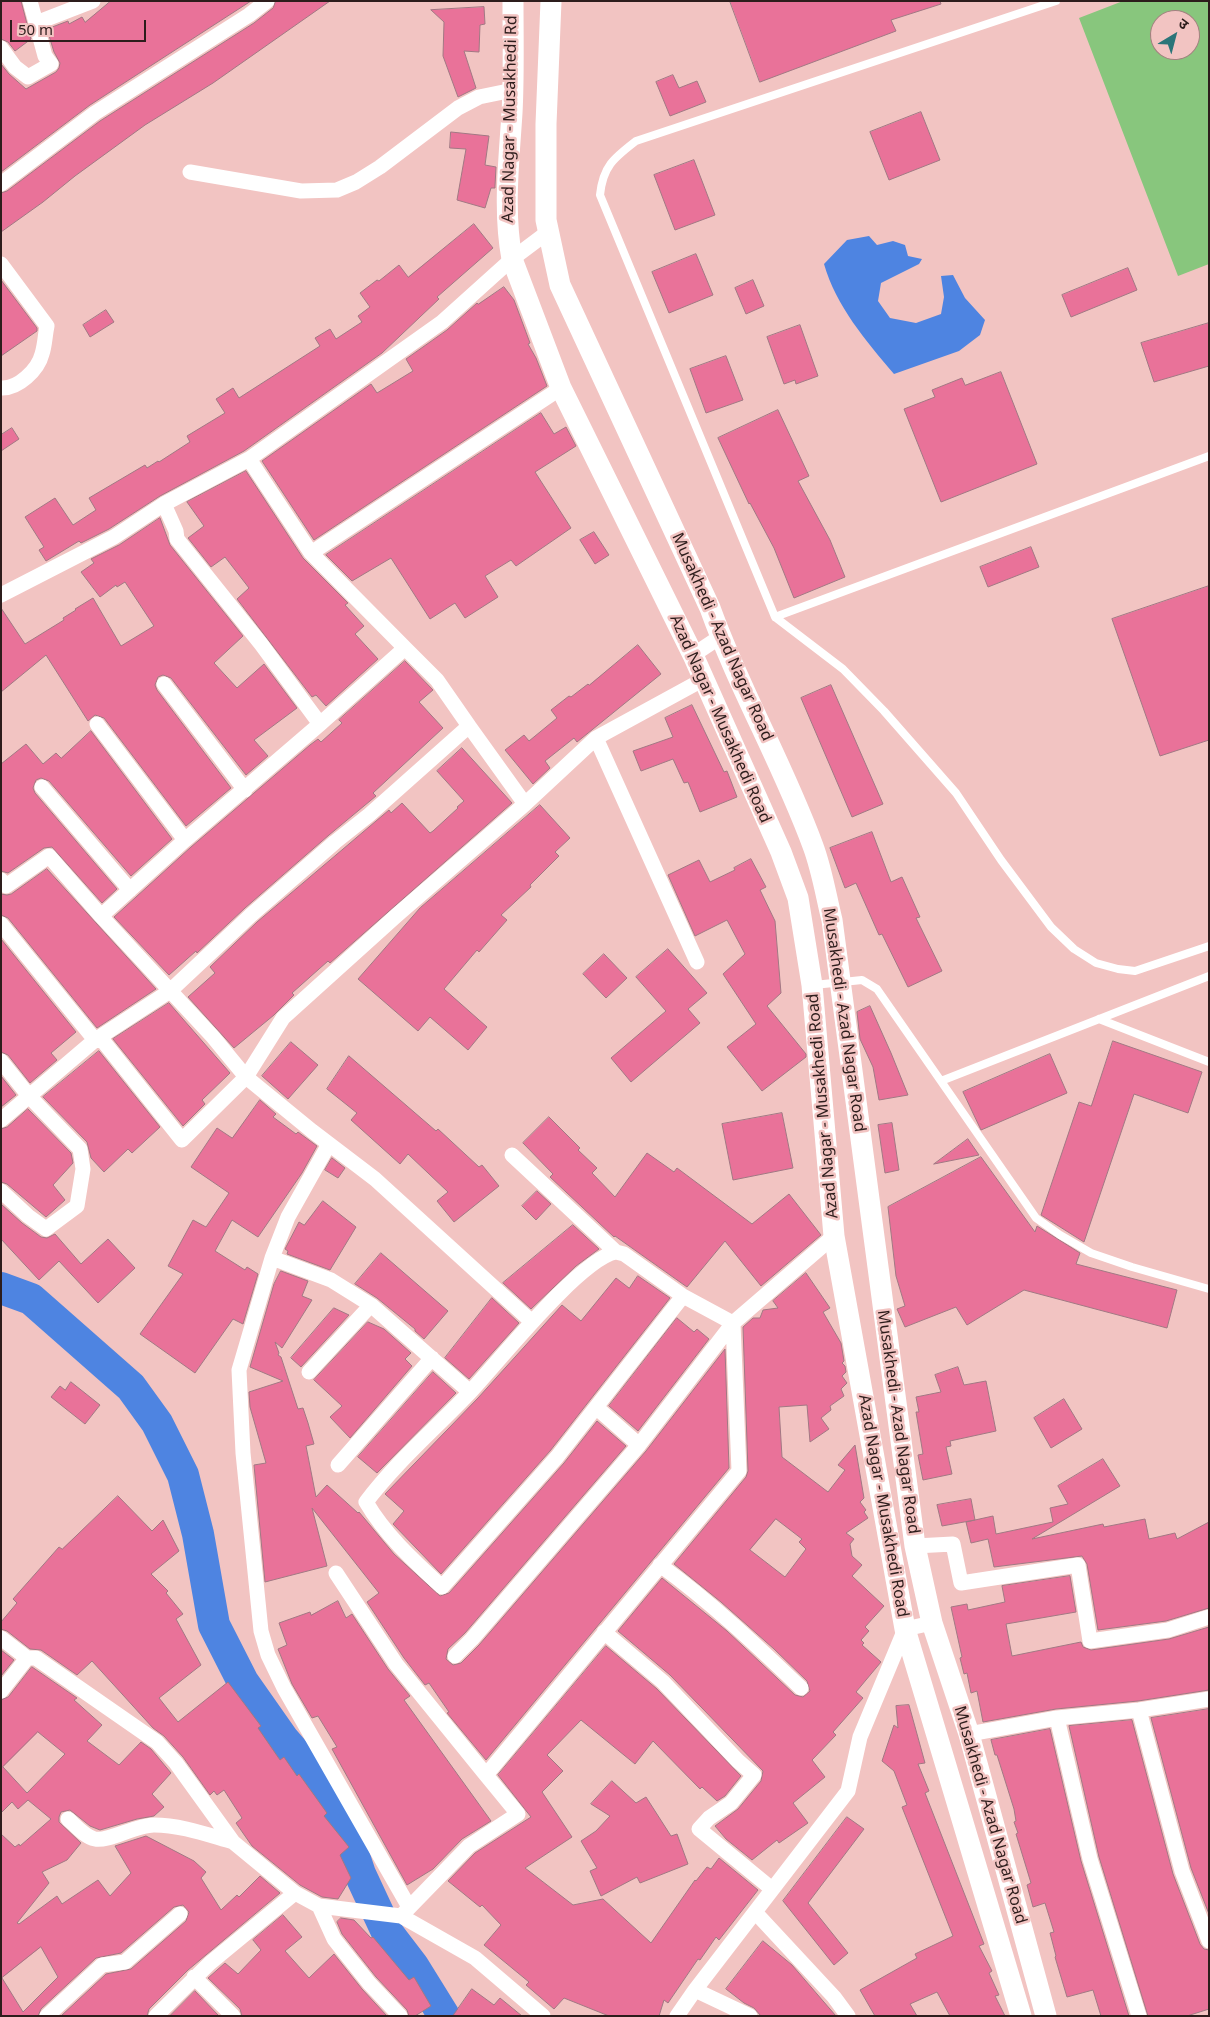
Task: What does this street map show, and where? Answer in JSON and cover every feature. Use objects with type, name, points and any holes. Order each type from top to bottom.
[{"type":"main road","name":"Azad Nagar - Musakhedi Rd","points":[[507,236],[513,90],[513,1]]},
{"type":"main road","name":"Musakhedi - Azad Nagar Road","points":[[551,1],[546,124],[546,220],[560,285],[710,608],[720,637],[771,745],[814,847],[832,920],[915,1546],[932,1623],[969,1734],[1046,2016]]},
{"type":"main road","name":"Azad Nagar - Musakhedi Road","points":[[507,236],[512,258],[561,388],[704,678],[781,852],[798,898],[812,985],[834,1236],[905,1629],[1021,2016]]},
{"type":"street","points":[[1,48],[15,67],[28,77],[52,64],[45,56],[30,1]]},
{"type":"street","points":[[36,23],[93,1]]},
{"type":"street","points":[[1,184],[95,114],[249,15],[267,1]]},
{"type":"street","points":[[190,172],[301,191],[336,190],[356,182],[380,167],[458,108],[479,97],[513,90]]},
{"type":"street","points":[[1,595],[114,537],[164,504],[249,459],[442,322],[512,258],[548,232]]},
{"type":"street","points":[[1,264],[47,326],[42,355],[37,365],[22,381],[11,388],[1,388]]},
{"type":"street","points":[[311,552],[561,388]]},
{"type":"street","points":[[249,459],[311,552],[437,680],[525,804]]},
{"type":"street","points":[[164,504],[176,531],[177,539],[262,644],[320,724]]},
{"type":"street","points":[[693,655],[720,637]]},
{"type":"street","points":[[101,916],[405,648]]},
{"type":"street","points":[[1,924],[95,1040],[103,1041],[182,1140],[246,1077],[283,1018],[397,915],[525,804],[596,738],[704,678]]},
{"type":"street","points":[[164,684],[245,790]]},
{"type":"street","points":[[97,724],[185,840]]},
{"type":"street","points":[[1,1120],[95,1040],[170,991],[251,915],[335,842],[370,815],[469,726]]},
{"type":"street","points":[[596,738],[697,962]]},
{"type":"street","points":[[42,787],[130,890]]},
{"type":"street","points":[[1,880],[6,886],[49,856],[101,916],[213,1037],[246,1077],[375,1179],[532,1322]]},
{"type":"street","points":[[1,1061],[29,1096],[80,1149],[83,1169],[77,1206],[46,1229],[28,1216],[1,1191]]},
{"type":"street","points":[[329,1144],[288,1217],[272,1258],[239,1370],[243,1453],[261,1631],[268,1655],[401,1912]]},
{"type":"street","points":[[512,1155],[616,1252],[624,1254],[682,1296],[733,1323]]},
{"type":"street","points":[[455,1656],[472,1639],[639,1444],[733,1323],[834,1236]]},
{"type":"street","points":[[616,1252],[600,1258],[572,1282],[532,1322],[470,1392],[413,1448],[366,1502],[396,1544],[442,1587],[512,1511],[597,1408],[682,1296]]},
{"type":"street","points":[[272,1258],[331,1280],[371,1306],[470,1392]]},
{"type":"street","points":[[309,1372],[371,1306]]},
{"type":"street","points":[[486,1774],[739,1471],[733,1323]]},
{"type":"street","points":[[338,1465],[432,1358]]},
{"type":"street","points":[[597,1408],[639,1444]]},
{"type":"street","points":[[915,1546],[953,1544],[961,1583],[1078,1565],[1090,1641],[1168,1630],[1209,1617]]},
{"type":"street","points":[[660,1565],[691,1588],[801,1688]]},
{"type":"street","points":[[336,1573],[396,1664],[518,1814],[469,1846],[401,1912]]},
{"type":"street","points":[[677,2016],[694,1990],[848,1791],[860,1737],[905,1629],[932,1623]]},
{"type":"street","points":[[604,1632],[663,1682],[738,1761],[754,1775],[731,1803],[709,1818],[699,1829],[772,1889]]},
{"type":"street","points":[[1,1638],[27,1658],[36,1658],[157,1742],[176,1763],[233,1842],[295,1893],[319,1906],[401,1912],[475,1958],[543,2016]]},
{"type":"street","points":[[1,1691],[27,1658]]},
{"type":"street","points":[[969,1734],[1057,1718],[1139,1710],[1209,1699]]},
{"type":"street","points":[[1139,1710],[1182,1871],[1209,1941]]},
{"type":"street","points":[[1057,1718],[1090,1859],[1139,2016]]},
{"type":"street","points":[[68,1819],[87,1836],[96,1840],[105,1839],[137,1827],[154,1825],[175,1827],[233,1842]]},
{"type":"street","points":[[156,2016],[194,1977],[295,1893]]},
{"type":"street","points":[[319,1906],[334,1940],[369,1983],[400,2016]]},
{"type":"street","points":[[755,1912],[834,1997],[848,2016]]},
{"type":"street","points":[[47,2016],[102,1965],[125,1962],[180,1914]]},
{"type":"street","points":[[194,1977],[233,2016]]},
{"type":"street","points":[[694,1990],[750,2016]]},
{"type":"lane","points":[[1056,1],[636,141],[614,157],[602,179],[600,194],[775,617],[844,668],[884,711],[956,793],[1001,860],[1051,927],[1074,949],[1096,963],[1135,971],[1209,946]]},
{"type":"lane","points":[[775,617],[1209,456]]},
{"type":"lane","points":[[941,1081],[1209,976]]},
{"type":"lane","points":[[812,985],[862,980],[877,990],[1036,1218],[1091,1253],[1141,1270],[1209,1289]]},
{"type":"lane","points":[[1099,1019],[1209,1062]]},
{"type":"green space","points":[[1123,1],[1209,1],[1209,264],[1178,276],[1079,18]]},
{"type":"water","points":[[869,236],[877,245],[893,241],[905,245],[908,256],[922,259],[919,264],[881,283],[878,301],[890,318],[916,323],[941,314],[944,297],[941,276],[953,275],[965,298],[985,320],[980,335],[959,351],[894,374],[844,309],[829,279],[824,264],[847,240]]},
{"type":"building","points":[[1,1],[21,1],[31,39],[15,51],[8,42],[1,39]]},
{"type":"building","points":[[111,1],[251,1],[90,105],[1,172],[1,64],[26,89],[56,72],[60,63],[54,52],[47,29],[68,21],[69,24],[82,17],[85,22]]},
{"type":"building","points":[[276,1],[330,1],[213,83],[145,125],[1,232],[1,193],[7,191],[100,121],[254,23],[273,8]]},
{"type":"building","points":[[730,1],[940,1],[941,4],[891,20],[896,31],[760,82]]},
{"type":"building","points":[[484,7],[485,24],[480,25],[479,52],[464,51],[476,88],[458,97],[443,56],[444,22],[431,10]]},
{"type":"building","points":[[673,75],[679,88],[697,81],[706,102],[670,116],[656,82]]},
{"type":"building","points":[[921,112],[940,160],[889,180],[870,132]]},
{"type":"building","points":[[451,132],[489,136],[485,165],[496,167],[495,188],[491,188],[485,208],[457,200],[466,149],[450,148]]},
{"type":"building","points":[[694,160],[715,215],[675,230],[654,175]]},
{"type":"building","points":[[474,224],[493,248],[437,297],[439,299],[382,353],[244,451],[160,496],[109,529],[81,543],[79,541],[46,561],[39,550],[44,547],[25,517],[55,498],[73,525],[96,510],[89,498],[145,465],[147,468],[159,462],[190,442],[187,436],[225,413],[216,399],[233,388],[239,398],[320,346],[315,338],[330,329],[336,339],[362,322],[358,316],[370,307],[360,293],[399,265],[408,277]]},
{"type":"building","points":[[696,254],[713,295],[669,313],[652,272]]},
{"type":"building","points":[[1128,268],[1137,290],[1071,317],[1062,295]]},
{"type":"building","points":[[1,280],[37,328],[37,331],[1,356]]},
{"type":"building","points":[[753,280],[764,306],[746,314],[735,288]]},
{"type":"building","points":[[504,287],[514,300],[530,343],[528,344],[536,358],[547,386],[314,540],[262,461],[371,384],[377,393],[413,371],[406,359],[447,330],[477,303]]},
{"type":"building","points":[[106,310],[114,322],[90,337],[83,325]]},
{"type":"building","points":[[1209,323],[1209,366],[1154,382],[1141,343]]},
{"type":"building","points":[[800,325],[818,376],[796,384],[795,380],[784,384],[767,337]]},
{"type":"building","points":[[726,356],[743,400],[706,413],[690,369]]},
{"type":"building","points":[[1001,372],[1037,464],[941,502],[904,409],[935,397],[932,390],[962,378],[965,385]]},
{"type":"building","points":[[778,410],[809,476],[798,481],[830,540],[845,577],[794,598],[774,548],[749,504],[718,438]]},
{"type":"building","points":[[541,413],[554,434],[566,427],[576,446],[535,472],[571,528],[516,566],[511,560],[485,576],[498,597],[465,618],[455,603],[430,619],[391,558],[352,581],[326,555]]},
{"type":"building","points":[[12,428],[19,439],[1,451],[1,435]]},
{"type":"building","points":[[246,471],[303,558],[348,603],[345,605],[364,626],[355,634],[378,659],[326,706],[316,695],[312,697],[237,599],[249,588],[225,557],[211,567],[188,538],[204,526],[187,502]]},
{"type":"building","points":[[160,518],[170,545],[243,636],[214,663],[237,688],[264,664],[297,708],[254,740],[268,756],[246,775],[171,678],[163,675],[158,677],[155,685],[157,690],[231,788],[186,826],[104,718],[95,715],[88,721],[46,655],[1,692],[1,608],[25,644],[64,620],[63,618],[93,598],[121,646],[154,626],[125,582],[117,587],[116,585],[100,597],[81,572],[94,563],[91,559],[119,545]]},
{"type":"building","points":[[594,532],[609,555],[595,564],[580,540]]},
{"type":"building","points":[[1031,547],[1039,567],[988,587],[980,567]]},
{"type":"building","points":[[1209,586],[1209,740],[1160,756],[1112,619]]},
{"type":"building","points":[[638,645],[661,674],[577,742],[574,738],[545,761],[550,768],[533,784],[505,750],[524,735],[529,741],[557,718],[551,710],[569,696],[571,697],[589,685]]},
{"type":"building","points":[[405,661],[433,690],[419,702],[443,728],[373,793],[376,796],[245,908],[197,953],[196,951],[169,975],[114,917],[191,847],[310,745],[318,739],[321,742],[342,723],[339,720]]},
{"type":"building","points":[[831,685],[883,804],[852,817],[801,698]]},
{"type":"building","points":[[692,705],[724,772],[727,771],[737,797],[700,812],[688,782],[684,783],[673,759],[641,771],[633,751],[673,737],[665,718]]},
{"type":"building","points":[[91,731],[172,839],[131,876],[49,781],[41,778],[36,780],[33,788],[35,793],[117,889],[102,903],[52,847],[44,848],[8,873],[1,871],[1,764],[26,744],[43,764],[56,753],[61,758]]},
{"type":"building","points":[[462,748],[512,803],[330,963],[328,961],[292,993],[294,995],[274,1015],[234,1048],[188,997],[215,973],[210,967],[257,922],[389,810],[391,813],[402,803],[430,833],[433,831],[464,801],[437,771]]},
{"type":"building","points":[[540,805],[570,838],[555,852],[559,856],[530,885],[531,887],[501,915],[507,920],[479,952],[477,950],[444,989],[487,1027],[468,1050],[430,1017],[418,1031],[358,979],[420,908]]},
{"type":"building","points":[[872,832],[891,882],[902,877],[920,917],[916,918],[942,971],[908,987],[882,934],[879,935],[856,883],[845,888],[830,848]]},
{"type":"building","points":[[751,859],[766,887],[760,890],[775,921],[781,993],[767,1006],[806,1054],[806,1057],[762,1091],[727,1047],[756,1024],[723,974],[745,954],[727,920],[695,936],[668,875],[699,860],[710,882],[735,870],[734,868]]},
{"type":"building","points":[[47,869],[156,989],[97,1028],[8,918],[1,915],[1,894],[11,894]]},
{"type":"building","points":[[1,939],[76,1032],[51,1053],[57,1060],[30,1083],[8,1055],[1,1052]]},
{"type":"building","points":[[668,949],[707,993],[688,1009],[700,1023],[631,1082],[611,1058],[666,1011],[636,977]]},
{"type":"building","points":[[604,954],[627,978],[606,998],[583,974]]},
{"type":"building","points":[[169,1003],[230,1073],[202,1100],[205,1104],[183,1126],[113,1039]]},
{"type":"building","points":[[870,1006],[908,1095],[879,1100],[873,1067],[860,1039],[857,1012]]},
{"type":"building","points":[[1113,1041],[1202,1072],[1188,1113],[1134,1094],[1084,1242],[1041,1215],[1079,1102],[1091,1106]]},
{"type":"building","points":[[291,1042],[318,1065],[288,1099],[262,1076]]},
{"type":"building","points":[[99,1051],[160,1127],[132,1153],[128,1149],[104,1172],[91,1158],[87,1142],[43,1097]]},
{"type":"building","points":[[1050,1054],[1067,1093],[981,1130],[963,1092]]},
{"type":"building","points":[[349,1056],[436,1131],[438,1129],[479,1167],[482,1165],[499,1186],[454,1222],[437,1201],[448,1192],[408,1154],[400,1164],[351,1120],[357,1113],[327,1089]]},
{"type":"building","points":[[1,1076],[16,1095],[1,1107]]},
{"type":"building","points":[[260,1100],[276,1114],[273,1117],[296,1134],[298,1132],[317,1146],[302,1173],[258,1237],[232,1220],[215,1251],[245,1270],[247,1267],[258,1274],[243,1324],[233,1319],[195,1373],[140,1334],[183,1274],[168,1266],[193,1220],[206,1227],[229,1193],[191,1167],[217,1128],[232,1138]]},
{"type":"building","points":[[28,1109],[71,1153],[73,1163],[53,1185],[65,1200],[46,1217],[7,1184],[1,1182],[1,1129],[7,1127]]},
{"type":"building","points":[[782,1113],[793,1168],[733,1180],[722,1124]]},
{"type":"building","points":[[549,1117],[597,1168],[592,1173],[615,1197],[647,1153],[674,1172],[677,1168],[752,1224],[789,1194],[821,1235],[761,1286],[725,1241],[687,1287],[614,1237],[550,1177],[553,1174],[523,1143]]},
{"type":"building","points":[[892,1123],[899,1170],[885,1173],[878,1125]]},
{"type":"building","points":[[968,1139],[979,1155],[934,1164]]},
{"type":"building","points":[[981,1157],[1035,1232],[1037,1226],[1080,1253],[1076,1264],[1177,1290],[1167,1328],[1024,1290],[967,1325],[956,1307],[905,1327],[897,1309],[905,1306],[896,1276],[888,1207]]},
{"type":"building","points":[[332,1158],[345,1168],[338,1178],[325,1170]]},
{"type":"building","points":[[537,1191],[551,1204],[536,1220],[522,1206]]},
{"type":"building","points":[[323,1201],[356,1227],[330,1270],[287,1254],[288,1251],[285,1249],[299,1222],[304,1225]]},
{"type":"building","points":[[1,1204],[41,1237],[47,1238],[55,1234],[81,1264],[108,1239],[135,1268],[98,1303],[59,1261],[39,1280],[1,1239]]},
{"type":"building","points":[[573,1225],[599,1249],[576,1266],[531,1309],[503,1283]]},
{"type":"building","points":[[381,1253],[448,1311],[424,1339],[415,1329],[377,1298],[355,1284]]},
{"type":"building","points":[[281,1271],[308,1281],[302,1296],[312,1300],[282,1348],[275,1342],[298,1409],[303,1408],[314,1444],[306,1446],[316,1497],[327,1485],[359,1512],[394,1554],[440,1596],[449,1593],[564,1463],[597,1421],[626,1446],[465,1633],[448,1649],[446,1659],[453,1665],[461,1663],[479,1645],[646,1451],[725,1349],[729,1468],[486,1760],[447,1713],[449,1712],[429,1683],[425,1685],[404,1658],[367,1602],[379,1593],[312,1508],[327,1566],[265,1582],[254,1465],[266,1463],[250,1407],[249,1392],[283,1381],[250,1367],[274,1284]]},
{"type":"building","points":[[806,1273],[830,1308],[823,1312],[841,1343],[844,1361],[842,1363],[845,1366],[846,1372],[842,1376],[847,1383],[841,1389],[844,1396],[830,1406],[831,1410],[821,1418],[829,1429],[810,1442],[807,1405],[779,1407],[782,1457],[828,1492],[845,1470],[838,1465],[855,1445],[864,1498],[860,1502],[866,1510],[864,1512],[868,1518],[846,1533],[854,1539],[850,1544],[852,1556],[862,1565],[852,1576],[884,1606],[865,1627],[869,1631],[861,1640],[864,1643],[862,1645],[881,1662],[856,1692],[863,1698],[833,1732],[836,1735],[812,1760],[825,1777],[793,1803],[808,1823],[779,1843],[777,1840],[752,1860],[726,1839],[715,1826],[738,1809],[761,1781],[763,1771],[670,1675],[618,1631],[662,1578],[727,1631],[795,1695],[803,1697],[810,1691],[807,1681],[774,1649],[674,1564],[746,1477],[748,1471],[743,1327],[753,1318],[760,1318],[763,1310],[778,1308],[773,1301]],"holes":[[[776,1519],[802,1539],[799,1542],[806,1549],[785,1577],[750,1550]]]},
{"type":"building","points":[[638,1276],[670,1298],[550,1451],[441,1574],[393,1524],[404,1511],[385,1494],[478,1398],[562,1305],[581,1321],[616,1278],[629,1288]]},
{"type":"building","points":[[492,1298],[519,1323],[469,1379],[445,1358]]},
{"type":"building","points":[[334,1308],[349,1315],[301,1367],[291,1358]]},
{"type":"building","points":[[677,1318],[694,1332],[697,1329],[709,1339],[638,1431],[609,1406]]},
{"type":"building","points":[[368,1322],[384,1329],[411,1353],[405,1359],[412,1366],[350,1438],[330,1417],[342,1406],[314,1380]]},
{"type":"building","points":[[958,1367],[964,1385],[986,1381],[996,1431],[950,1441],[951,1446],[946,1447],[952,1474],[923,1480],[918,1455],[923,1454],[916,1412],[919,1412],[916,1397],[941,1392],[935,1375]]},
{"type":"building","points":[[433,1372],[456,1393],[377,1473],[358,1457]]},
{"type":"building","points":[[71,1382],[100,1405],[85,1424],[51,1397],[60,1386],[65,1390]]},
{"type":"building","points":[[1064,1399],[1082,1429],[1051,1448],[1034,1418]]},
{"type":"building","points":[[1103,1459],[1120,1486],[1032,1539],[1103,1524],[1104,1527],[1145,1519],[1149,1539],[1175,1533],[1177,1539],[1209,1522],[1209,1608],[1166,1621],[1098,1630],[1087,1564],[1082,1556],[994,1567],[988,1539],[971,1543],[966,1522],[993,1516],[996,1534],[1053,1522],[1050,1508],[1068,1504],[1058,1486]]},
{"type":"building","points":[[118,1496],[152,1531],[163,1520],[179,1551],[151,1574],[168,1591],[166,1593],[183,1614],[176,1619],[201,1665],[159,1698],[178,1722],[228,1682],[261,1726],[258,1728],[280,1760],[284,1757],[297,1776],[299,1774],[327,1813],[324,1816],[349,1847],[340,1855],[351,1878],[338,1899],[322,1897],[300,1885],[252,1846],[236,1823],[242,1818],[224,1790],[217,1795],[214,1791],[210,1795],[183,1757],[164,1736],[153,1728],[92,1661],[77,1675],[41,1650],[30,1649],[7,1631],[1,1629],[1,1622],[17,1603],[13,1599],[59,1547],[62,1549]]},
{"type":"building","points":[[971,1499],[975,1520],[942,1526],[937,1505]]},
{"type":"building","points":[[1070,1576],[1076,1612],[1006,1624],[1012,1656],[1081,1642],[1083,1647],[1091,1650],[1169,1639],[1209,1627],[1209,1690],[1138,1701],[1056,1709],[983,1722],[977,1691],[971,1693],[967,1673],[964,1674],[951,1607],[967,1604],[968,1610],[1005,1602],[1002,1586]]},
{"type":"building","points":[[338,1601],[346,1618],[352,1614],[388,1669],[410,1696],[404,1700],[491,1821],[462,1839],[433,1869],[407,1885],[332,1749],[337,1747],[318,1716],[312,1718],[292,1684],[278,1649],[287,1645],[279,1623],[310,1612],[311,1615]]},
{"type":"building","points":[[606,1646],[657,1689],[741,1776],[725,1796],[717,1801],[702,1787],[700,1789],[653,1741],[635,1764],[581,1720],[547,1755],[563,1771],[542,1792],[572,1837],[525,1868],[573,1905],[603,1899],[651,1943],[695,1880],[707,1867],[711,1869],[719,1858],[758,1890],[719,1940],[716,1937],[700,1960],[698,1959],[668,2003],[664,2000],[659,2016],[609,2016],[564,1998],[554,2009],[526,1985],[529,1982],[484,1945],[501,1925],[482,1905],[480,1907],[448,1881],[475,1853],[531,1817],[498,1775]]},
{"type":"building","points":[[1,1650],[14,1660],[1,1676]]},
{"type":"building","points":[[32,1667],[77,1698],[74,1700],[102,1725],[87,1741],[119,1765],[141,1742],[151,1749],[171,1773],[152,1794],[164,1807],[154,1816],[100,1830],[90,1826],[70,1810],[61,1812],[59,1822],[81,1843],[67,1860],[42,1872],[49,1883],[17,1923],[19,1924],[57,1896],[62,1904],[98,1880],[110,1896],[131,1873],[115,1846],[146,1836],[194,1861],[206,1872],[201,1878],[221,1910],[237,1895],[239,1897],[260,1876],[280,1893],[188,1970],[149,2009],[147,2016],[61,2016],[106,1974],[131,1969],[186,1921],[189,1912],[183,1905],[174,1907],[121,1953],[96,1958],[41,2009],[38,2016],[1,2016],[1,1834],[15,1847],[19,1844],[20,1846],[51,1819],[28,1800],[18,1809],[12,1802],[1,1813],[1,1700],[8,1697]],"holes":[[[38,1732],[65,1754],[27,1793],[3,1767]],[[41,1947],[58,1977],[23,2012],[2,1978]]]},
{"type":"building","points":[[909,1705],[925,1763],[918,1764],[929,1791],[925,1793],[984,1944],[979,1946],[992,1971],[989,1973],[999,1995],[995,1996],[1005,2016],[950,2016],[937,1992],[910,2004],[917,2016],[875,2016],[860,1990],[917,1958],[915,1954],[953,1936],[902,1807],[907,1805],[894,1771],[882,1761],[894,1725],[898,1728],[896,1706]]},
{"type":"building","points":[[1209,1709],[1209,1914],[1191,1868],[1151,1718]]},
{"type":"building","points":[[1132,1720],[1173,1874],[1200,1944],[1204,1949],[1209,1950],[1209,2009],[1187,2016],[1148,2016],[1099,1857],[1069,1726]]},
{"type":"building","points":[[1050,1729],[1081,1861],[1129,2016],[1101,2016],[1093,1990],[1067,1997],[1055,1957],[1050,1933],[1054,1932],[1045,1903],[1033,1907],[1027,1885],[1031,1883],[1016,1834],[1018,1833],[1014,1822],[1016,1821],[1014,1809],[991,1740]]},
{"type":"building","points":[[612,1781],[636,1803],[646,1797],[671,1836],[677,1834],[688,1864],[640,1883],[637,1877],[601,1896],[590,1871],[597,1868],[581,1841],[596,1831],[610,1816],[591,1804]]},
{"type":"building","points":[[847,1817],[864,1829],[808,1903],[848,1953],[834,1965],[783,1901]]},
{"type":"building","points":[[283,1915],[302,1937],[285,1951],[309,1978],[334,1954],[387,2016],[242,2016],[240,2009],[208,1978],[225,1963],[238,1974],[261,1950],[253,1940]]},
{"type":"building","points":[[341,1918],[354,1920],[371,1938],[373,1937],[409,1980],[414,1977],[431,2006],[415,2016],[409,2016],[407,2010],[376,1977],[342,1934],[337,1922]]},
{"type":"building","points":[[763,1941],[792,1965],[836,2016],[761,2016],[754,2008],[726,1989]]},
{"type":"building","points":[[472,1989],[494,2005],[500,1998],[522,2016],[453,2016]]},
{"type":"building","points":[[195,1991],[219,2016],[170,2016]]},
{"type":"waterway","points":[[1,1288],[31,1299],[131,1387],[157,1423],[183,1475],[198,1534],[214,1625],[243,1682],[283,1739],[316,1777],[342,1820],[360,1874],[387,1932],[413,1966],[444,2016]]}]
